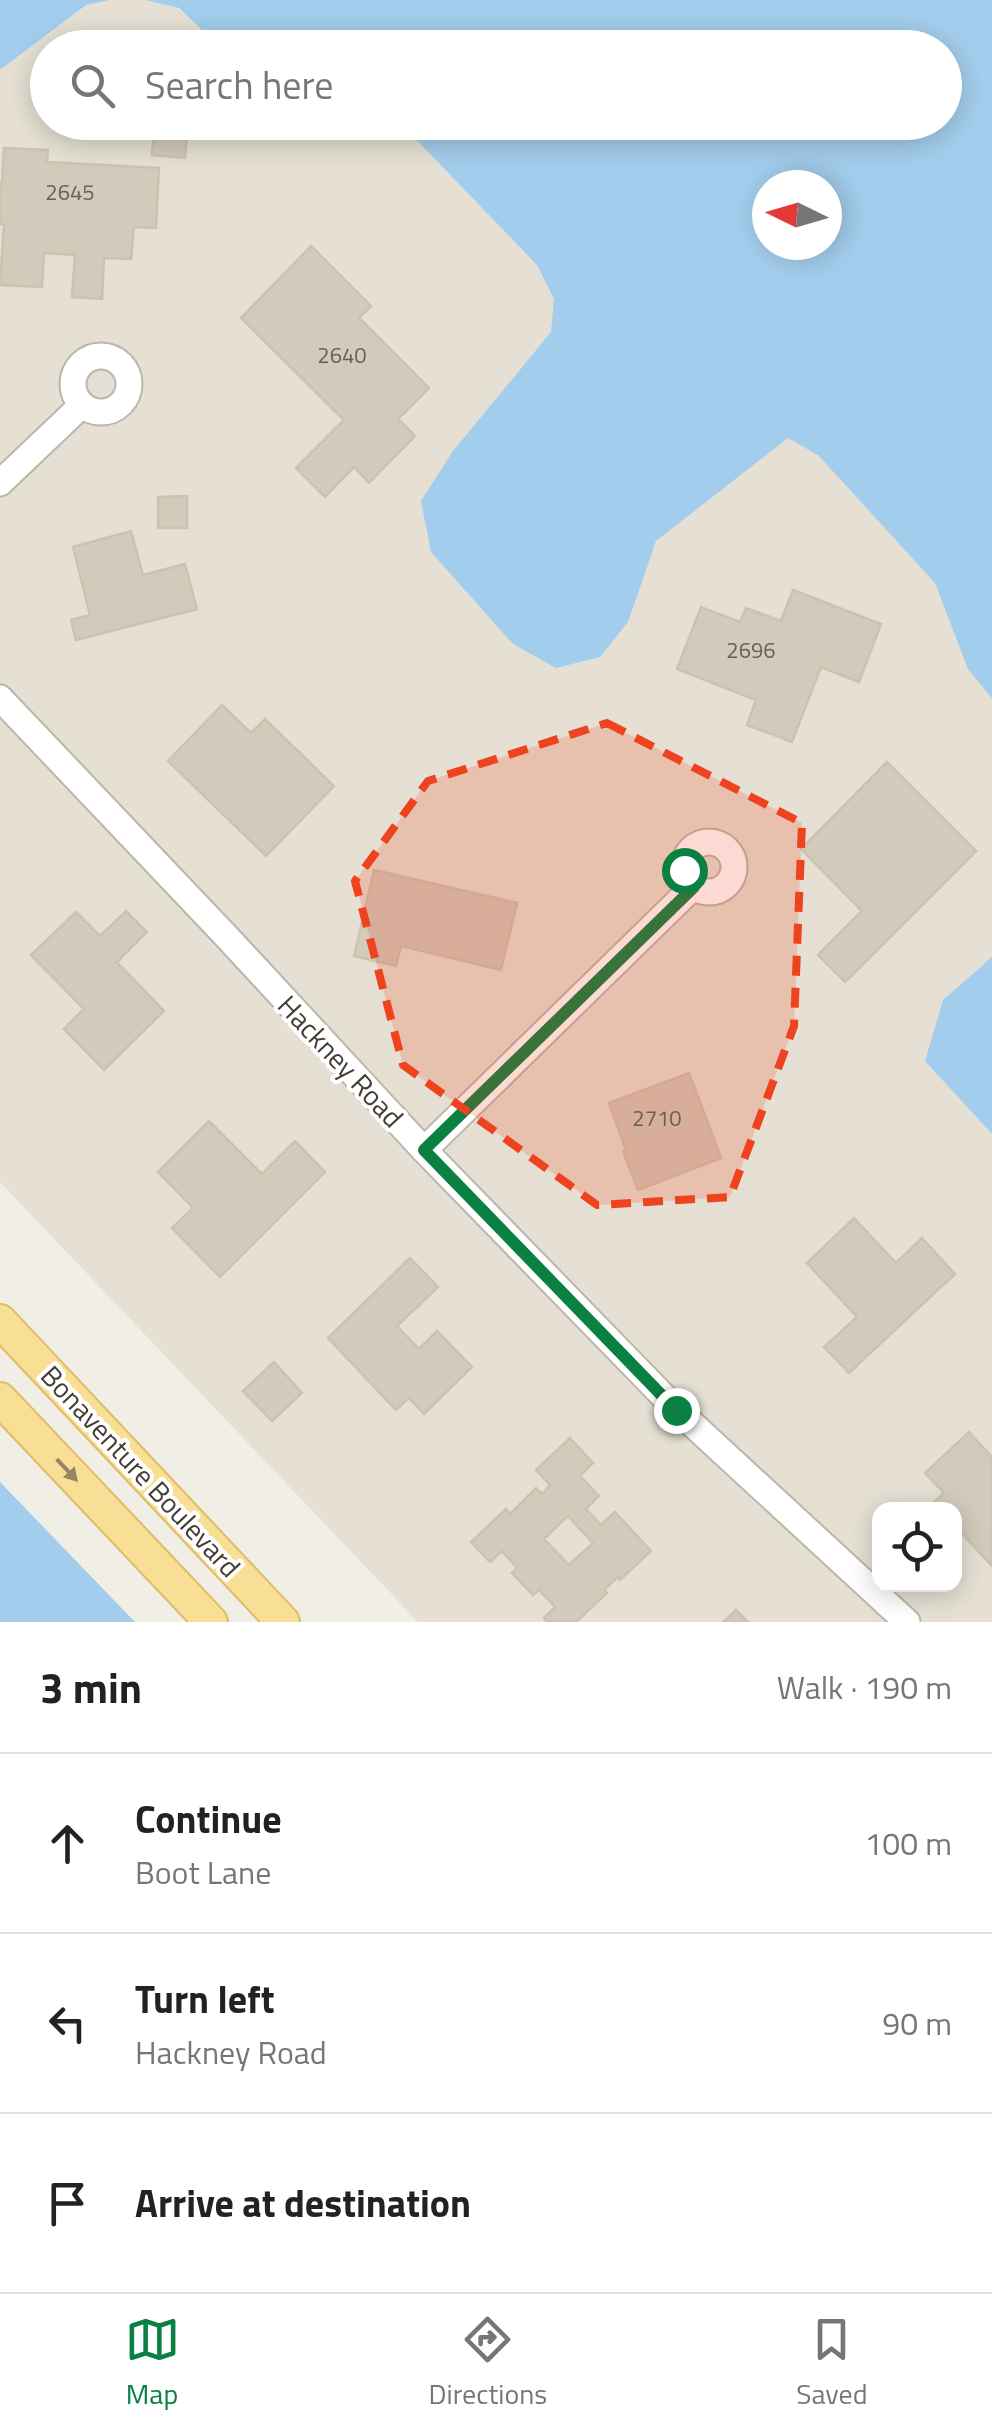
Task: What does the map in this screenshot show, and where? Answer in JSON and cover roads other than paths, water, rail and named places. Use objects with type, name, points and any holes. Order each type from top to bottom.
[{"type":"main road","name":"Bonaventure Boulevard","points":[[0,1321],[282,1622]]},
{"type":"main road","name":"Bonaventure Boulevard","points":[[0,1399],[211,1622]]},
{"type":"street","points":[[0,483],[82,405]]},
{"type":"street","name":"Hackney Road","points":[[0,698],[424,1150],[676,1410],[908,1622]]},
{"type":"street","points":[[424,1150],[694,887]]},
{"type":"water","points":[[0,0],[110,0],[86,5],[53,30],[30,30],[30,47],[0,70]]},
{"type":"water","points":[[145,0],[992,0],[992,698],[968,669],[935,583],[818,455],[788,438],[656,541],[628,622],[600,657],[556,668],[513,644],[431,552],[421,501],[453,451],[551,332],[554,299],[537,265],[417,140],[962,140],[962,30],[202,30],[179,8]]},
{"type":"water","points":[[992,957],[992,1134],[925,1061],[943,1000]]},
{"type":"water","points":[[0,1482],[135,1622],[0,1622]]}]
